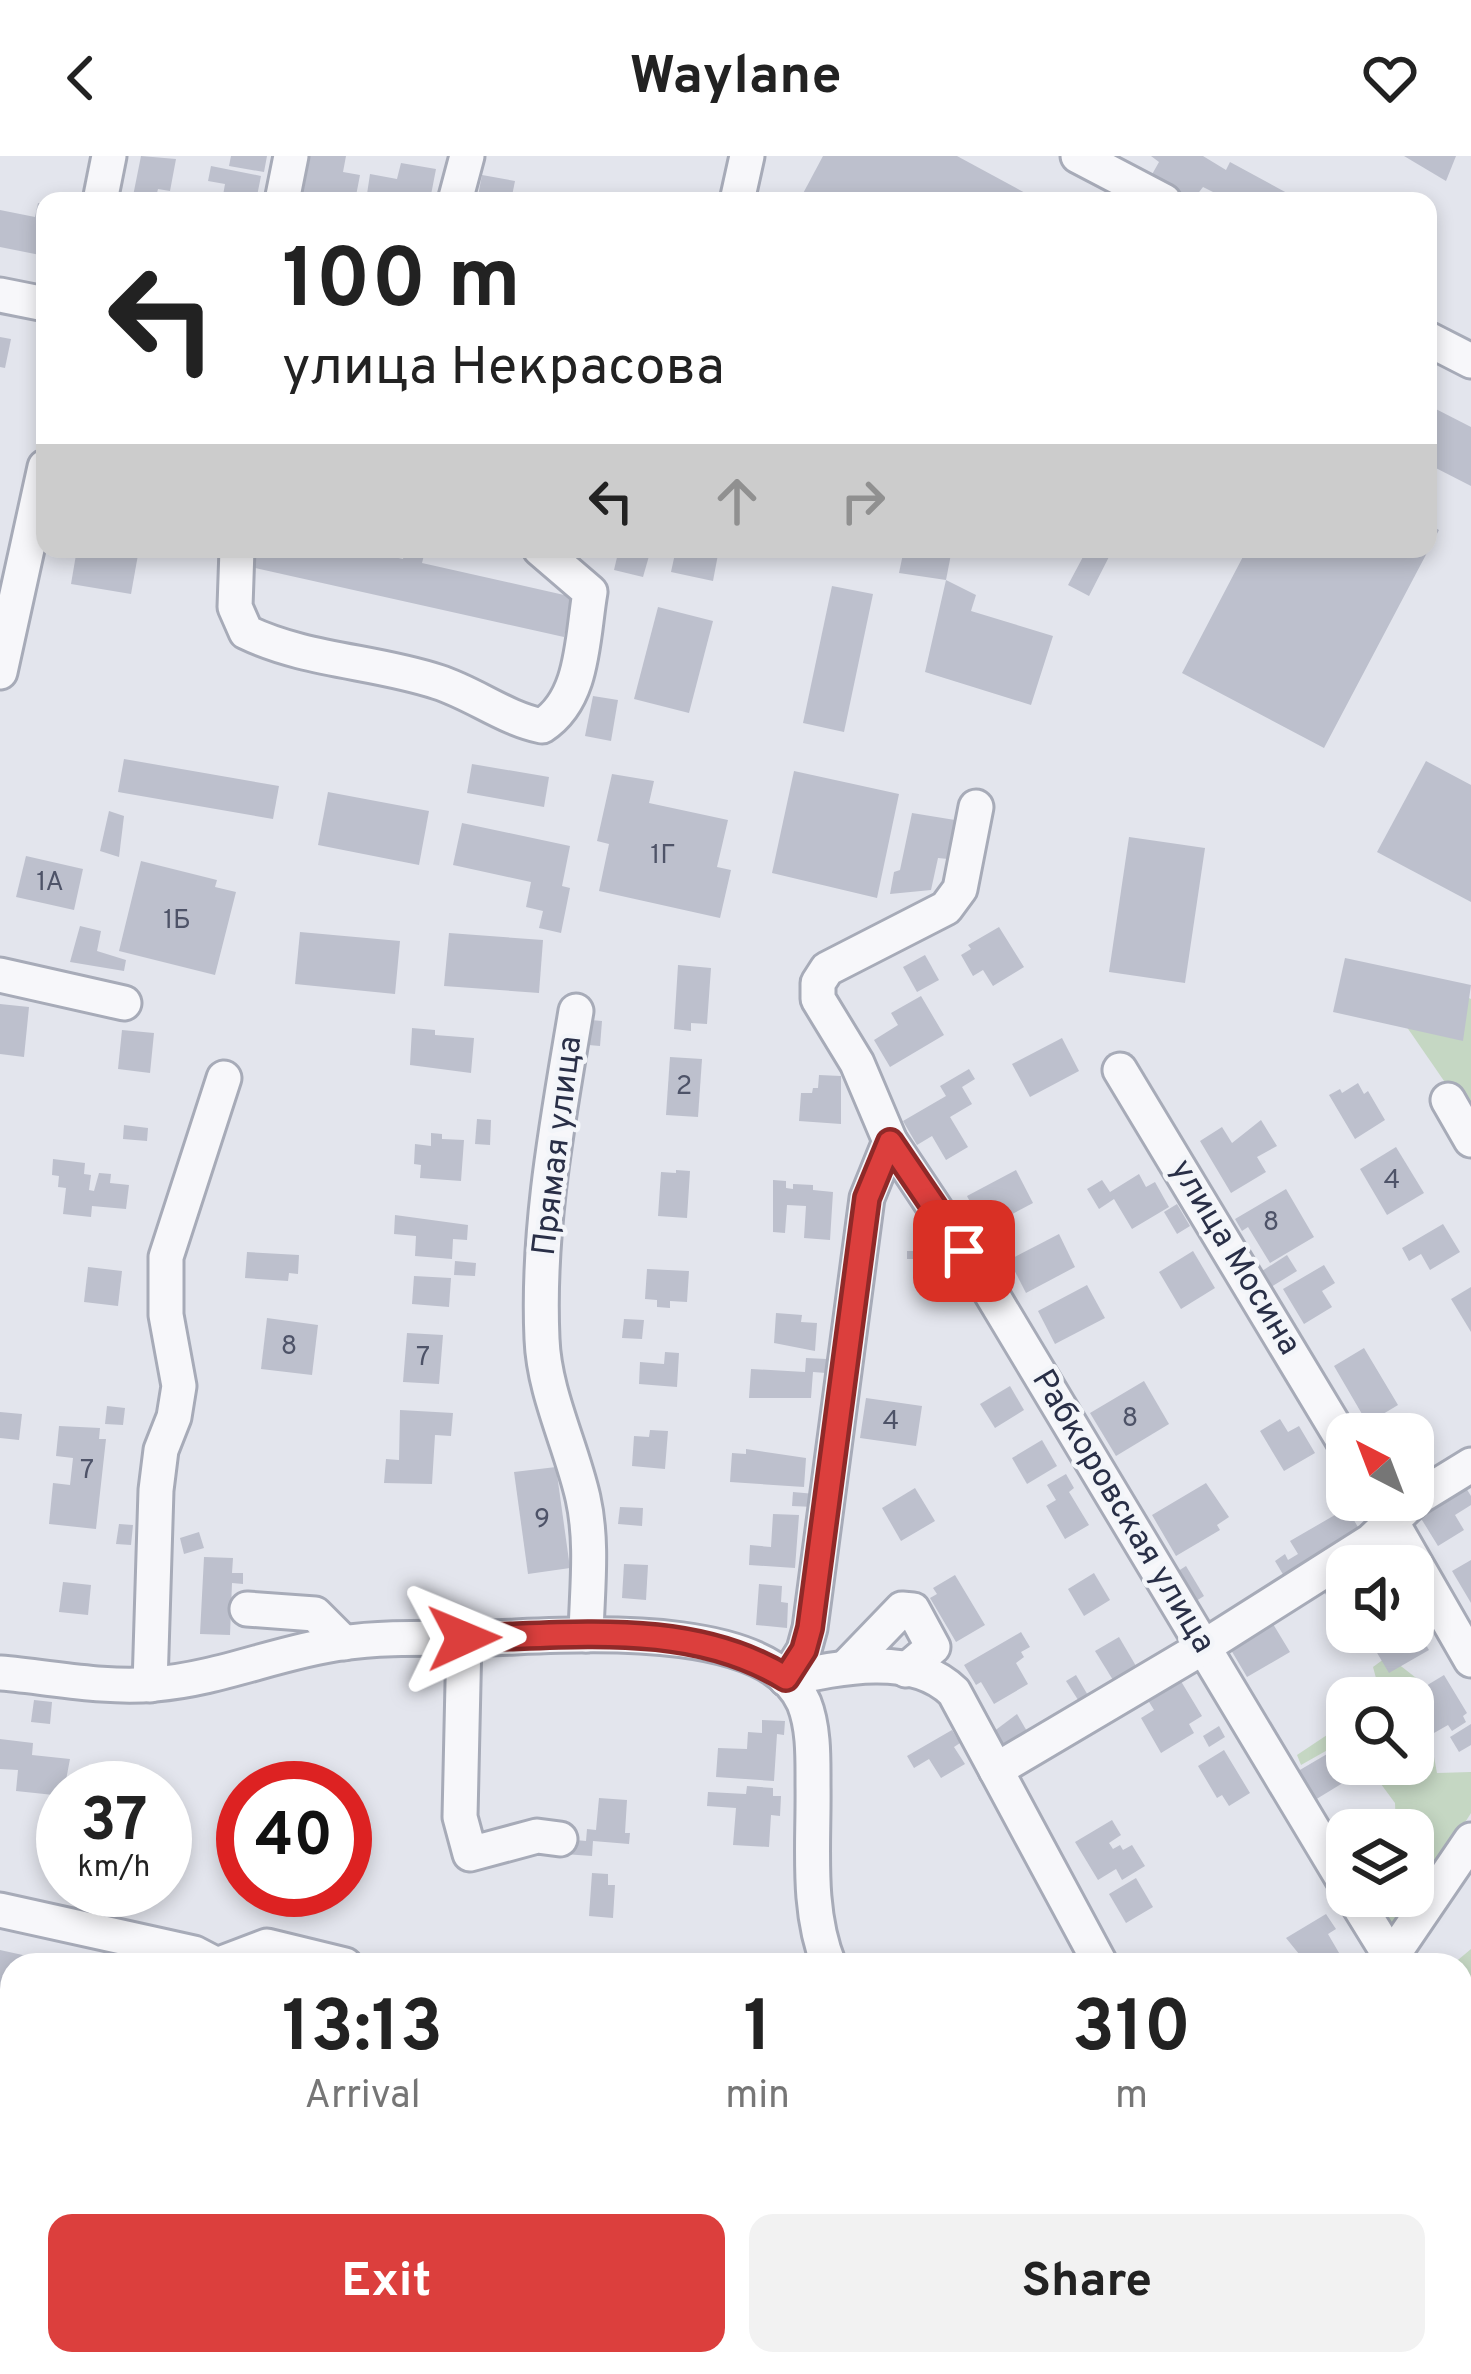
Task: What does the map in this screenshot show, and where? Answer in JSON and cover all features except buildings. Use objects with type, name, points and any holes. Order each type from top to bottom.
[{"type":"street","points":[[102,192],[109,156]]},
{"type":"street","points":[[284,192],[291,156]]},
{"type":"street","points":[[457,192],[467,156]]},
{"type":"street","points":[[739,192],[747,156]]},
{"type":"street","points":[[1078,156],[1147,192]]},
{"type":"street","points":[[0,295],[36,302]]},
{"type":"street","points":[[1437,344],[1471,362]]},
{"type":"street","points":[[0,672],[14,544],[36,489]]},
{"type":"street","points":[[237,558],[235,607],[246,632],[274,646],[438,682],[515,721],[542,726],[561,714],[573,691],[590,592],[550,558]]},
{"type":"street","name":"Рабкоровская улица","points":[[976,807],[960,889],[946,908],[827,969],[818,983],[818,999],[857,1063],[890,1142],[988,1288],[1326,1852]]},
{"type":"street","points":[[0,975],[124,1003]]},
{"type":"street","name":"Прямая улица","points":[[576,1011],[546,1201],[542,1339],[545,1370],[583,1498],[589,1537],[586,1635]]},
{"type":"street","name":"улица Мосина","points":[[1120,1070],[1327,1413]]},
{"type":"street","points":[[150,1685],[156,1490],[161,1450],[179,1386],[166,1315],[166,1257],[224,1078]]},
{"type":"street","points":[[1448,1100],[1471,1140]]},
{"type":"street","points":[[786,1678],[804,1650],[810,1628],[867,1198],[890,1142]]},
{"type":"street","points":[[1434,1488],[1471,1465]]},
{"type":"street","points":[[996,1770],[1371,1541],[1381,1521]]},
{"type":"street","points":[[1392,1521],[1471,1660]]},
{"type":"street","points":[[247,1609],[315,1614],[344,1642]]},
{"type":"street","points":[[848,1665],[902,1609],[914,1610],[933,1647],[906,1670]]},
{"type":"street","points":[[0,1673],[150,1685],[205,1678],[344,1642],[586,1635],[664,1636],[752,1657],[786,1678],[803,1702],[813,1747],[815,1908],[824,1953]]},
{"type":"street","points":[[464,1638],[460,1817],[470,1854],[537,1836],[560,1839]]},
{"type":"street","points":[[786,1678],[848,1665],[906,1670],[942,1680],[954,1692],[1095,1953]]},
{"type":"street","points":[[1393,1953],[1471,1840]]},
{"type":"street","points":[[0,1910],[194,1953]]},
{"type":"street","points":[[1364,1917],[1384,1953]]},
{"type":"street","points":[[249,1953],[267,1946],[296,1953]]},
{"type":"green space","points":[[1442,985],[1471,999],[1471,1120],[1402,1020]]},
{"type":"green space","points":[[1388,1656],[1415,1677],[1376,1677],[1373,1667]]},
{"type":"green space","points":[[1326,1736],[1326,1751],[1301,1765],[1297,1755]]},
{"type":"green space","points":[[1434,1757],[1437,1773],[1471,1772],[1471,1813],[1434,1871],[1434,1809],[1395,1809],[1382,1785],[1434,1785]]},
{"type":"green space","points":[[1375,1917],[1405,1917],[1401,1923],[1384,1927]]},
{"type":"route","points":[[464,1638],[664,1636],[752,1657],[786,1678],[804,1650],[810,1628],[867,1198],[890,1142],[964,1251]]}]
